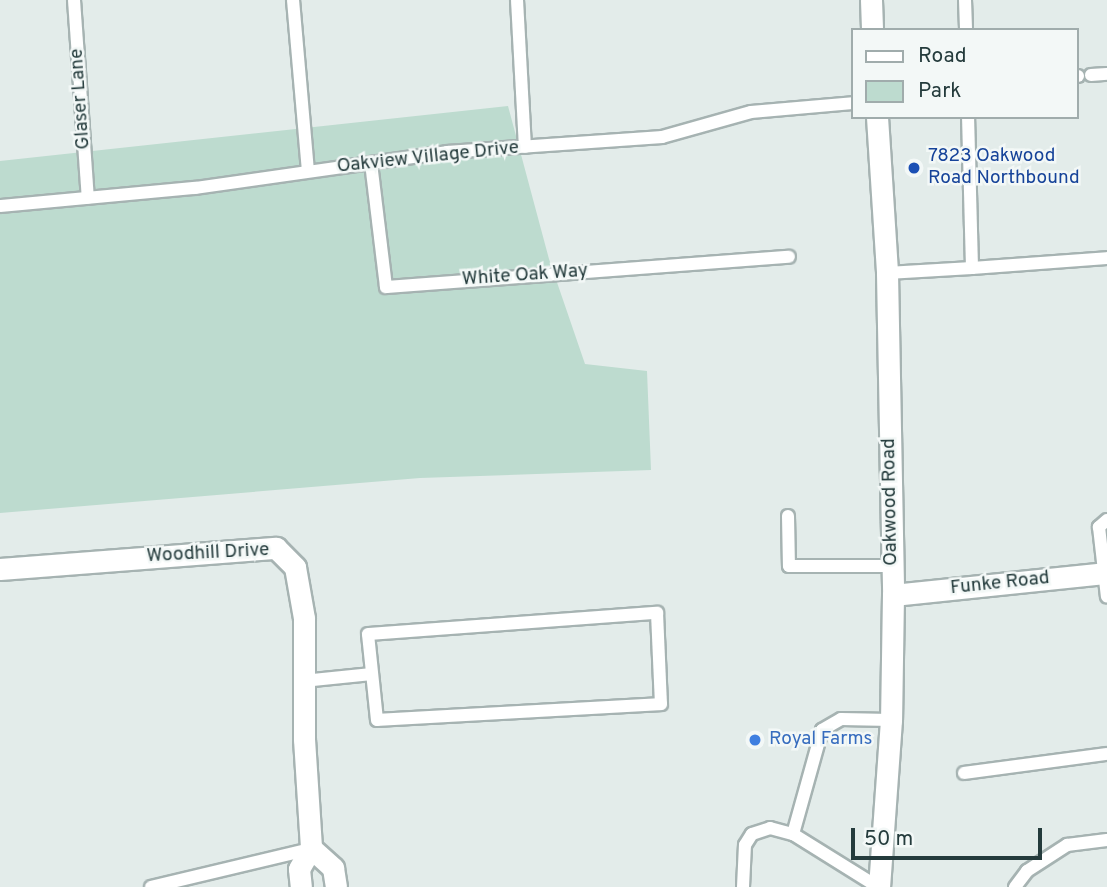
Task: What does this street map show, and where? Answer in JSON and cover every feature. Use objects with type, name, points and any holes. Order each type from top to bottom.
[{"type":"street","points":[[871,0],[872,28]]},
{"type":"street","name":"Oakwood Road","points":[[877,119],[887,273],[893,595],[891,720],[878,887]]},
{"type":"street","name":"Woodhill Drive","points":[[0,569],[276,548],[295,567],[304,618],[303,681],[311,848],[299,869],[301,887]]},
{"type":"street","name":"Funke Road","points":[[893,595],[1106,574]]},
{"type":"street","points":[[311,848],[333,868],[336,887]]},
{"type":"lane","name":"Glaser Lane","points":[[74,0],[88,198]]},
{"type":"lane","points":[[293,0],[308,170]]},
{"type":"lane","points":[[517,0],[525,148]]},
{"type":"lane","points":[[965,0],[966,28]]},
{"type":"lane","points":[[1082,76],[1107,74]]},
{"type":"lane","name":"Oakview Village Drive","points":[[0,206],[195,188],[447,152],[662,137],[751,112],[852,103]]},
{"type":"lane","points":[[968,119],[972,268]]},
{"type":"lane","name":"White Oak Way","points":[[371,163],[386,287],[789,257]]},
{"type":"lane","points":[[887,273],[1107,258]]},
{"type":"lane","points":[[788,516],[789,566],[892,566]]},
{"type":"lane","points":[[1107,520],[1099,527],[1107,597]]},
{"type":"lane","points":[[657,613],[661,704],[377,720],[372,674],[368,634],[657,613]]},
{"type":"lane","points":[[303,681],[372,674]]},
{"type":"lane","points":[[793,834],[822,730],[841,719],[891,720]]},
{"type":"lane","points":[[964,773],[1107,754]]},
{"type":"lane","points":[[743,887],[745,845],[752,834],[770,828],[793,834],[878,887]]},
{"type":"lane","points":[[1015,887],[1027,871],[1067,845],[1107,840]]},
{"type":"lane","points":[[151,887],[311,848]]},
{"type":"green space","points":[[508,106],[549,259],[585,364],[647,371],[651,470],[420,478],[0,513],[0,161]]},
{"type":"place","name":"7823 Oakwood Road Northbound","points":[[914,168]]},
{"type":"place","name":"Royal Farms","points":[[755,740]]}]
